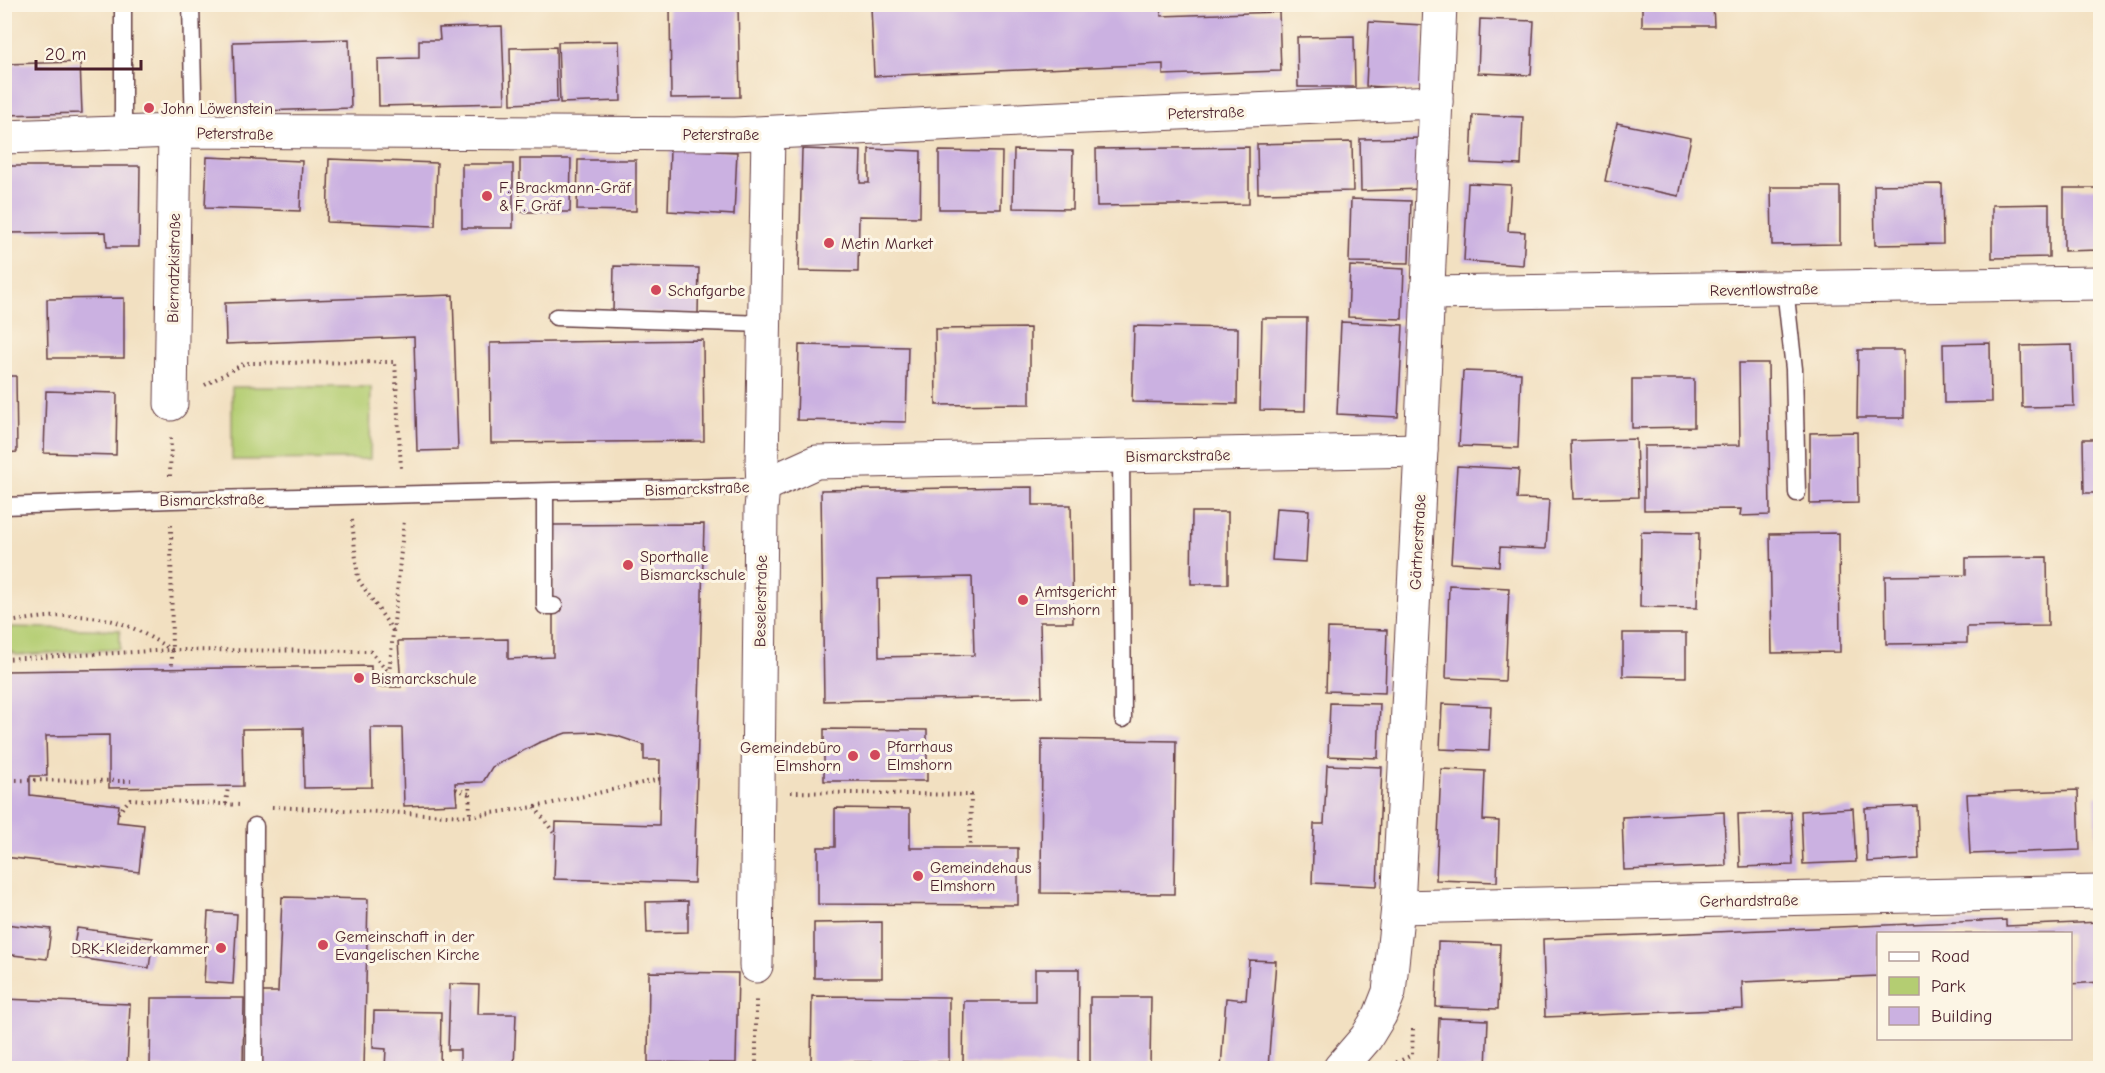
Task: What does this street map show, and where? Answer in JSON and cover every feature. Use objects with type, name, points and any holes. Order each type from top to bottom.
[{"type":"street","name":"Gärtnerstraße","points":[[1343,1068],[1380,1015],[1389,992],[1398,907],[1440,4]]},
{"type":"street","name":"Peterstraße","points":[[4,137],[184,132],[768,133],[1436,102]]},
{"type":"street","name":"Biernatzkistraße","points":[[171,404],[184,132]]},
{"type":"street","name":"Beselerstraße","points":[[756,966],[768,133]]},
{"type":"street","name":"Reventlowstraße","points":[[1426,293],[2100,283]]},
{"type":"street","name":"Bismarckstraße","points":[[763,486],[816,462],[1421,450]]},
{"type":"street","name":"Gerhardstraße","points":[[1398,907],[2100,892]]},
{"type":"lane","points":[[123,4],[123,133]]},
{"type":"lane","points":[[184,132],[191,4]]},
{"type":"lane","points":[[1785,288],[1794,369],[1797,493]]},
{"type":"lane","points":[[556,317],[765,324]]},
{"type":"lane","points":[[1121,456],[1123,718]]},
{"type":"lane","name":"Bismarckstraße","points":[[4,506],[763,486]]},
{"type":"lane","points":[[545,492],[545,606],[554,606]]},
{"type":"lane","points":[[254,1068],[255,826]]},
{"type":"path","points":[[245,363],[395,362],[402,473]]},
{"type":"path","points":[[171,404],[172,668]]},
{"type":"path","points":[[377,687],[389,674],[406,495]]},
{"type":"path","points":[[350,496],[358,579],[393,631]]},
{"type":"path","points":[[4,623],[51,617],[99,617],[130,627],[172,650]]},
{"type":"path","points":[[4,659],[172,650],[370,651],[401,687]]},
{"type":"path","points":[[267,806],[470,816],[535,807],[660,779]]},
{"type":"path","points":[[4,780],[130,781]]},
{"type":"path","points":[[469,782],[470,816]]},
{"type":"path","points":[[226,804],[228,786]]},
{"type":"path","points":[[456,789],[469,794]]},
{"type":"path","points":[[758,792],[971,795],[970,848]]},
{"type":"path","points":[[118,813],[130,800],[245,805]]},
{"type":"path","points":[[535,807],[555,836]]},
{"type":"path","points":[[756,966],[756,1068]]},
{"type":"green space","points":[[232,387],[371,387],[370,459],[232,460]]},
{"type":"green space","points":[[12,627],[120,630],[120,649],[18,655],[5,649],[5,630]]},
{"type":"building","points":[[738,4],[740,97],[671,98],[670,5]]},
{"type":"building","points":[[943,4],[1160,4],[1161,16],[1279,12],[1281,71],[1163,75],[1163,64],[874,76],[871,7]]},
{"type":"building","points":[[1642,4],[1713,4],[1714,26],[1642,26]]},
{"type":"building","points":[[1480,19],[1534,21],[1531,75],[1478,73]]},
{"type":"building","points":[[1369,22],[1423,25],[1420,89],[1366,86]]},
{"type":"building","points":[[502,26],[505,103],[379,106],[378,59],[419,58],[419,40],[440,40],[439,28]]},
{"type":"building","points":[[1354,36],[1355,87],[1298,87],[1297,37]]},
{"type":"building","points":[[349,39],[351,108],[235,112],[233,42]]},
{"type":"building","points":[[619,41],[621,101],[560,103],[558,42]]},
{"type":"building","points":[[556,47],[557,102],[511,104],[510,48]]},
{"type":"building","points":[[80,62],[82,113],[4,115],[4,64]]},
{"type":"building","points":[[1473,115],[1523,117],[1521,165],[1471,163]]},
{"type":"building","points":[[1617,123],[1691,138],[1679,196],[1605,181]]},
{"type":"building","points":[[1421,138],[1422,189],[1361,191],[1360,139]]},
{"type":"building","points":[[1352,142],[1353,191],[1258,193],[1257,144]]},
{"type":"building","points":[[1249,147],[1249,204],[1097,206],[1096,149]]},
{"type":"building","points":[[670,149],[737,152],[734,215],[668,211]]},
{"type":"building","points":[[802,149],[861,151],[860,183],[869,183],[869,149],[921,151],[920,217],[859,216],[858,272],[799,271]]},
{"type":"building","points":[[1014,150],[1073,151],[1072,209],[1013,208]]},
{"type":"building","points":[[939,151],[1002,152],[1001,209],[939,209]]},
{"type":"building","points":[[207,157],[302,161],[300,211],[205,208]]},
{"type":"building","points":[[329,159],[437,163],[435,226],[327,222]]},
{"type":"building","points":[[520,159],[571,159],[570,212],[520,212]]},
{"type":"building","points":[[578,160],[636,160],[636,211],[577,210]]},
{"type":"building","name":"F. Brackmann-Gräf & F. Gräf","points":[[462,164],[513,164],[513,228],[462,228]]},
{"type":"building","points":[[4,166],[140,166],[139,247],[107,247],[106,232],[4,233]]},
{"type":"building","points":[[1468,183],[1511,185],[1508,231],[1525,232],[1523,265],[1464,261]]},
{"type":"building","points":[[1942,184],[1943,244],[1875,245],[1874,185]]},
{"type":"building","points":[[1771,187],[1840,187],[1840,244],[1772,245]]},
{"type":"building","points":[[2064,188],[2100,188],[2100,250],[2064,251]]},
{"type":"building","points":[[1351,199],[1411,201],[1409,263],[1349,262]]},
{"type":"building","points":[[2049,204],[2049,257],[1992,258],[1992,205]]},
{"type":"building","name":"Schafgarbe","points":[[614,266],[699,268],[698,314],[613,312]]},
{"type":"building","points":[[1350,266],[1404,269],[1402,319],[1348,317]]},
{"type":"building","points":[[453,295],[458,450],[417,451],[414,337],[226,344],[225,303]]},
{"type":"building","points":[[124,298],[124,358],[48,358],[47,299]]},
{"type":"building","points":[[1262,318],[1307,318],[1305,411],[1260,410]]},
{"type":"building","points":[[1341,322],[1403,325],[1398,417],[1337,414]]},
{"type":"building","points":[[1134,326],[1238,328],[1237,404],[1132,402]]},
{"type":"building","points":[[1030,328],[1030,404],[936,405],[935,329]]},
{"type":"building","points":[[703,340],[704,441],[491,443],[490,343]]},
{"type":"building","points":[[1990,343],[1991,402],[1944,403],[1943,344]]},
{"type":"building","points":[[799,345],[908,347],[906,422],[797,420]]},
{"type":"building","points":[[2072,345],[2074,406],[2022,407],[2021,346]]},
{"type":"building","points":[[1858,350],[1904,350],[1904,418],[1857,418]]},
{"type":"building","points":[[1739,363],[1768,363],[1770,515],[1740,516],[1741,509],[1644,510],[1644,446],[1740,445]]},
{"type":"building","points":[[1463,371],[1521,373],[1518,448],[1459,446]]},
{"type":"building","points":[[4,376],[16,376],[17,452],[4,453]]},
{"type":"building","points":[[1632,379],[1694,379],[1694,427],[1632,428]]},
{"type":"building","points":[[46,391],[117,393],[116,455],[44,453]]},
{"type":"building","points":[[1857,432],[1858,503],[1810,504],[1810,433]]},
{"type":"building","points":[[1636,439],[1638,497],[1573,499],[1571,441]]},
{"type":"building","points":[[2083,439],[2100,439],[2100,493],[2084,493]]},
{"type":"building","points":[[1457,466],[1519,469],[1517,499],[1549,500],[1546,549],[1500,547],[1499,566],[1451,563]]},
{"type":"building","name":"Amtsgericht Elmshorn","points":[[1033,487],[1033,505],[1071,505],[1073,622],[1040,622],[1042,697],[824,701],[821,490]],"holes":[[[972,577],[974,655],[879,657],[878,579]]]},
{"type":"building","points":[[1276,508],[1309,510],[1306,562],[1272,560]]},
{"type":"building","points":[[1192,512],[1228,512],[1228,584],[1191,584]]},
{"type":"building","points":[[704,524],[694,883],[554,879],[556,822],[659,825],[660,760],[644,760],[644,745],[595,732],[566,733],[538,743],[492,767],[483,782],[455,783],[457,804],[404,806],[402,728],[371,728],[372,787],[304,788],[303,728],[242,729],[243,786],[109,788],[109,735],[46,736],[47,776],[30,776],[30,795],[119,805],[117,822],[144,825],[139,872],[4,857],[4,671],[371,666],[371,687],[401,687],[398,641],[508,639],[508,659],[553,657],[553,525]]},
{"type":"building","points":[[1641,532],[1699,533],[1697,608],[1640,607]]},
{"type":"building","points":[[1839,533],[1840,652],[1772,653],[1770,534]]},
{"type":"building","points":[[2047,557],[2048,626],[1967,627],[1967,643],[1886,644],[1885,576],[1966,575],[1966,558]]},
{"type":"building","points":[[1449,585],[1509,588],[1505,681],[1446,678]]},
{"type":"building","points":[[1328,628],[1387,630],[1385,693],[1326,691]]},
{"type":"building","points":[[1623,633],[1686,633],[1686,677],[1623,676]]},
{"type":"building","points":[[1330,703],[1380,704],[1378,758],[1328,756]]},
{"type":"building","points":[[1442,704],[1491,706],[1489,751],[1440,749]]},
{"type":"building","name":"Pfarrhaus Elmshorn","points":[[824,729],[927,730],[927,781],[824,781]]},
{"type":"building","points":[[1042,739],[1176,741],[1174,894],[1041,893]]},
{"type":"building","points":[[1327,765],[1382,767],[1377,886],[1312,883],[1314,824],[1324,824]]},
{"type":"building","points":[[1441,769],[1485,771],[1483,820],[1499,821],[1497,882],[1436,880]]},
{"type":"building","points":[[2078,790],[2080,850],[1970,854],[1967,794]]},
{"type":"building","points":[[2100,795],[2100,850],[2097,850],[2095,796]]},
{"type":"building","points":[[1917,806],[1919,859],[1867,862],[1865,808]]},
{"type":"building","name":"Gemeindehaus Elmshorn","points":[[835,808],[910,809],[910,848],[1018,848],[1018,905],[818,904],[818,847],[835,847]]},
{"type":"building","points":[[1853,808],[1856,862],[1803,864],[1801,811]]},
{"type":"building","points":[[1724,812],[1726,866],[1624,870],[1622,817]]},
{"type":"building","points":[[1791,812],[1793,865],[1740,867],[1738,814]]},
{"type":"building","name":"Gemeinschaft in der Evangelischen Kirche","points":[[282,897],[368,899],[364,1068],[260,1068],[260,992],[278,992]]},
{"type":"building","points":[[688,901],[688,932],[647,933],[646,902]]},
{"type":"building","name":"DRK-Kleiderkammer","points":[[208,912],[237,914],[233,984],[204,982]]},
{"type":"building","points":[[2006,920],[2006,926],[2100,922],[2100,982],[2072,984],[2072,932],[1877,932],[1877,976],[1742,982],[1743,1009],[1545,1017],[1543,939]]},
{"type":"building","points":[[882,922],[882,978],[814,978],[814,923]]},
{"type":"building","points":[[4,924],[51,929],[47,959],[4,954]]},
{"type":"building","points":[[77,928],[153,938],[149,968],[72,957]]},
{"type":"building","points":[[1438,942],[1500,944],[1498,1009],[1436,1007]]},
{"type":"building","points":[[1249,960],[1276,961],[1268,1068],[1221,1068],[1226,998],[1246,1000]]},
{"type":"building","points":[[1035,969],[1079,969],[1078,1065],[963,1064],[964,1001],[1035,1001]]},
{"type":"building","points":[[649,972],[738,973],[736,1063],[648,1062]]},
{"type":"building","points":[[450,984],[479,985],[478,1014],[516,1014],[514,1068],[460,1068],[460,1050],[448,1050]]},
{"type":"building","points":[[812,996],[949,997],[949,1062],[811,1062]]},
{"type":"building","points":[[1090,997],[1151,997],[1150,1067],[1090,1067]]},
{"type":"building","points":[[151,998],[244,998],[243,1067],[150,1067]]},
{"type":"building","points":[[4,999],[130,1004],[127,1068],[4,1063]]},
{"type":"building","points":[[374,1011],[441,1012],[440,1068],[385,1068],[386,1049],[373,1048]]},
{"type":"building","points":[[1439,1018],[1488,1020],[1486,1068],[1437,1068]]},
{"type":"place","name":"John Löwenstein","points":[[149,108]]},
{"type":"place","name":"F. Brackmann-Gräf & F. Gräf","points":[[487,196]]},
{"type":"place","name":"Metin Market","points":[[829,243]]},
{"type":"place","name":"Schafgarbe","points":[[656,290]]},
{"type":"place","name":"Sporthalle Bismarckschule","points":[[628,565]]},
{"type":"place","name":"Amtsgericht Elmshorn","points":[[1023,600]]},
{"type":"place","name":"Bismarckschule","points":[[359,678]]},
{"type":"place","name":"Pfarrhaus Elmshorn","points":[[875,755]]},
{"type":"place","name":"Gemeindebüro Elmshorn","points":[[853,756]]},
{"type":"place","name":"Gemeindehaus Elmshorn","points":[[918,876]]},
{"type":"place","name":"Gemeinschaft in der Evangelischen Kirche","points":[[323,945]]},
{"type":"place","name":"DRK-Kleiderkammer","points":[[221,948]]}]
